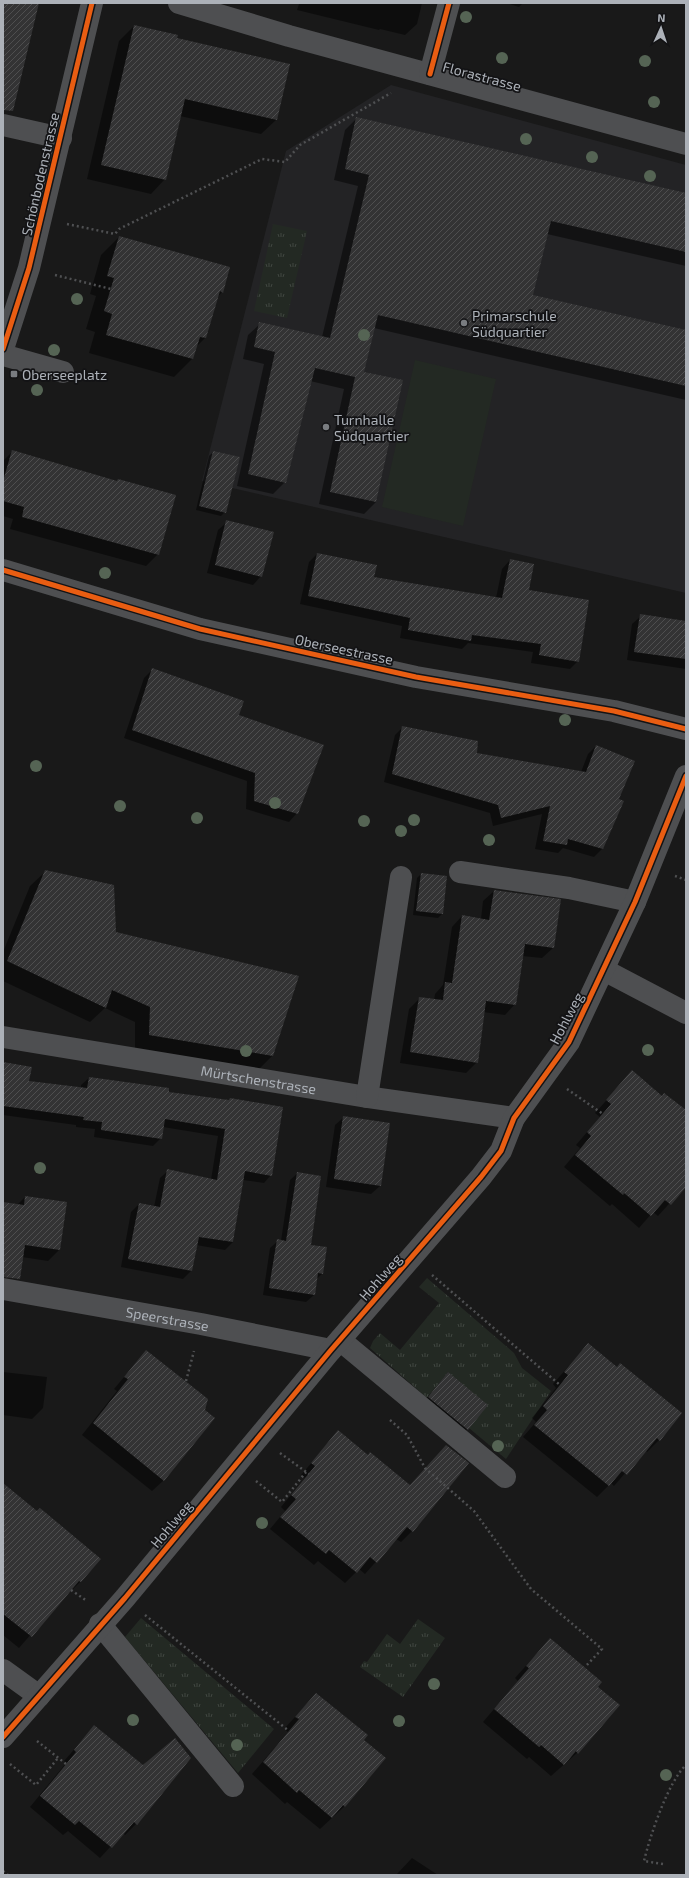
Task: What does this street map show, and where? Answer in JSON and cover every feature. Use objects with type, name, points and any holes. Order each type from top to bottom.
[{"type":"street","name":"Schönbodenstrasse","points":[[3,349],[29,268],[92,3]]},
{"type":"street","name":"Florastrasse","points":[[179,3],[296,38],[686,144]]},
{"type":"street","points":[[430,74],[449,3]]},
{"type":"street","points":[[3,125],[61,138]]},
{"type":"street","points":[[3,355],[63,372]]},
{"type":"street","name":"Oberseestrasse","points":[[3,570],[200,629],[416,677],[614,712],[686,728]]},
{"type":"street","name":"Hohlweg","points":[[9,1730],[100,1624],[125,1598],[335,1345],[412,1258],[481,1177],[501,1151],[514,1118],[547,1075],[569,1042],[635,902],[686,776]]},
{"type":"street","points":[[460,872],[568,888],[635,902]]},
{"type":"street","points":[[367,1098],[401,877]]},
{"type":"street","points":[[604,970],[686,1013]]},
{"type":"street","name":"Mürtschenstrasse","points":[[3,1037],[367,1098],[514,1118]]},
{"type":"street","name":"Speerstrasse","points":[[3,1289],[200,1324],[335,1345]]},
{"type":"street","points":[[335,1345],[505,1477]]},
{"type":"street","points":[[100,1624],[233,1786]]},
{"type":"street","points":[[3,1670],[38,1696]]},
{"type":"path","points":[[60,224],[115,234],[119,229],[262,159],[285,162],[300,145],[393,92]]},
{"type":"path","points":[[29,268],[110,289]]},
{"type":"path","points":[[547,1075],[603,1114]]},
{"type":"path","points":[[412,1258],[560,1385]]},
{"type":"path","points":[[389,1419],[407,1435],[425,1468],[474,1511],[531,1589],[602,1649],[585,1667]]},
{"type":"path","points":[[251,1477],[282,1502],[307,1473],[275,1448]]},
{"type":"path","points":[[125,1598],[289,1731]]},
{"type":"path","points":[[9,1730],[66,1764]]},
{"type":"path","points":[[10,1764],[36,1785],[58,1758]]},
{"type":"path","points":[[663,1864],[644,1861],[650,1835],[669,1792],[686,1765]]},
{"type":"path","points":[[3,1871],[8,1875]]},
{"type":"shaded area","name":"Primarschule Südquartier","points":[[391,85],[686,165],[686,593],[202,481],[286,151]]},
{"type":"green space","points":[[273,224],[307,231],[287,318],[254,311]]},
{"type":"green space","points":[[415,360],[496,379],[463,526],[382,507]]},
{"type":"green space","points":[[427,1278],[514,1353],[522,1368],[551,1391],[506,1459],[469,1428],[448,1372],[427,1398],[370,1348],[373,1341],[380,1333],[400,1350],[439,1303],[419,1287]]},
{"type":"green space","points":[[141,1618],[274,1729],[238,1773],[125,1637]]},
{"type":"green space","points":[[418,1619],[445,1638],[403,1697],[360,1667],[364,1661],[367,1662],[387,1634],[400,1644]]},
{"type":"building","points":[[3,3],[39,3],[13,111],[3,110]]},
{"type":"building","points":[[134,25],[178,35],[177,38],[290,64],[277,120],[185,99],[166,180],[101,165]]},
{"type":"building","points":[[356,117],[686,193],[686,252],[551,221],[533,295],[686,330],[686,386],[378,315],[364,372],[403,380],[376,502],[330,492],[355,377],[315,368],[286,483],[248,474],[275,352],[254,347],[259,322],[330,338],[369,175],[345,169]]},
{"type":"building","points":[[119,236],[230,267],[223,293],[220,291],[206,338],[200,337],[193,359],[106,335],[112,314],[104,311],[114,278],[107,276]]},
{"type":"building","points":[[12,450],[117,481],[118,479],[176,495],[159,555],[22,517],[24,507],[3,501],[3,481]]},
{"type":"building","points":[[213,451],[240,457],[226,513],[199,506]]},
{"type":"building","points":[[226,520],[274,532],[262,577],[215,565]]},
{"type":"building","points":[[317,553],[377,565],[374,577],[502,598],[510,559],[534,564],[529,590],[589,600],[579,662],[539,655],[541,644],[472,635],[471,641],[408,630],[410,618],[308,596]]},
{"type":"building","points":[[640,614],[686,621],[686,659],[634,652]]},
{"type":"building","points":[[152,668],[244,701],[239,715],[324,745],[298,814],[254,801],[255,773],[132,730]]},
{"type":"building","points":[[402,726],[478,741],[477,753],[586,772],[596,745],[635,761],[619,799],[624,801],[603,849],[568,839],[567,845],[543,841],[550,806],[501,818],[498,805],[392,774]]},
{"type":"building","points":[[45,870],[114,885],[116,932],[299,976],[273,1056],[149,1035],[150,1007],[112,990],[106,1008],[7,961]]},
{"type":"building","points":[[421,873],[447,876],[443,914],[416,911]]},
{"type":"building","points":[[494,890],[561,899],[554,948],[525,944],[516,1005],[486,1001],[478,1063],[410,1052],[419,997],[443,1000],[445,982],[452,983],[462,915],[489,920]]},
{"type":"building","points":[[3,1062],[32,1067],[29,1081],[87,1088],[89,1077],[169,1088],[169,1092],[229,1100],[230,1098],[283,1107],[272,1176],[245,1171],[233,1242],[199,1237],[192,1271],[128,1259],[139,1203],[160,1207],[167,1169],[217,1180],[225,1129],[165,1119],[162,1139],[101,1130],[102,1122],[83,1120],[84,1117],[3,1106]]},
{"type":"building","points":[[632,1070],[662,1096],[664,1093],[686,1110],[686,1187],[671,1205],[665,1200],[651,1216],[575,1155],[591,1136],[587,1132],[611,1104],[606,1100]]},
{"type":"building","points":[[343,1116],[390,1123],[381,1186],[334,1179]]},
{"type":"building","points":[[297,1172],[321,1176],[311,1245],[327,1247],[323,1274],[318,1273],[315,1295],[269,1288],[277,1239],[286,1241]]},
{"type":"building","points":[[25,1196],[67,1202],[60,1250],[25,1245],[20,1279],[3,1277],[3,1202],[24,1205]]},
{"type":"building","points":[[588,1343],[617,1367],[620,1363],[682,1413],[660,1441],[657,1438],[627,1475],[622,1471],[609,1486],[534,1425],[547,1410],[543,1406],[568,1375],[564,1372]]},
{"type":"building","points":[[146,1350],[208,1399],[205,1410],[215,1418],[164,1481],[93,1423],[128,1379],[124,1377]]},
{"type":"building","points":[[448,1372],[488,1405],[468,1430],[428,1397]]},
{"type":"building","points":[[338,1430],[368,1455],[370,1452],[410,1485],[446,1445],[469,1463],[413,1532],[407,1527],[377,1563],[370,1557],[357,1573],[329,1550],[326,1554],[280,1517],[296,1499],[291,1495],[315,1466],[311,1463]]},
{"type":"building","points":[[3,1483],[37,1511],[40,1508],[101,1559],[81,1582],[79,1581],[32,1637],[3,1614]]},
{"type":"building","points":[[550,1638],[602,1682],[598,1687],[620,1705],[578,1754],[576,1751],[564,1765],[541,1745],[539,1747],[494,1709],[529,1668],[526,1666]]},
{"type":"building","points":[[316,1693],[368,1735],[364,1740],[386,1758],[345,1807],[343,1805],[332,1818],[299,1790],[297,1793],[263,1762],[299,1719],[295,1717]]},
{"type":"building","points":[[94,1725],[143,1765],[175,1738],[191,1758],[137,1825],[134,1822],[112,1848],[79,1821],[75,1825],[40,1796],[76,1752],[74,1750]]},
{"type":"cycle path","points":[[3,349],[29,268],[92,3]]},
{"type":"cycle path","points":[[430,74],[449,3]]},
{"type":"cycle path","points":[[3,570],[200,629],[416,677],[614,711],[686,729]]},
{"type":"cycle path","points":[[3,1737],[125,1598],[331,1350],[481,1177],[501,1151],[514,1118],[569,1042],[635,902],[686,776]]},
{"type":"place","name":"Primarschule Südquartier","points":[[464,323]]},
{"type":"place","name":"Oberseeplatz","points":[[14,374]]},
{"type":"place","name":"Turnhalle Südquartier","points":[[326,427]]}]
